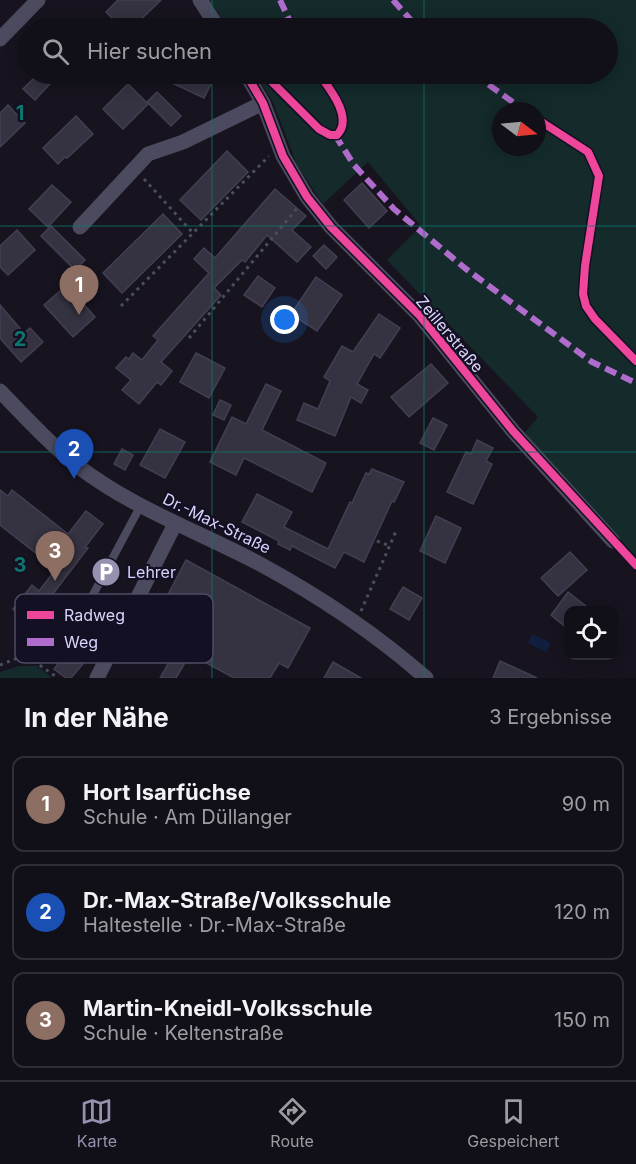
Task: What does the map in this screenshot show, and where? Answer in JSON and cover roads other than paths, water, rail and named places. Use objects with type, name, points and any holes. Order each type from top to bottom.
[{"type":"street","points":[[20,18],[38,0]]},
{"type":"street","points":[[201,0],[212,18]]},
{"type":"street","points":[[0,39],[18,21]]},
{"type":"street","name":"Zeillerstraße","points":[[252,84],[263,103],[279,146],[307,197],[331,227],[420,316],[513,430],[613,541]]},
{"type":"street","points":[[80,227],[148,154],[183,142],[263,103]]},
{"type":"street","name":"Dr.-Max-Straße","points":[[0,390],[45,437],[80,467],[117,493],[296,585],[355,623],[426,678]]},
{"type":"street","points":[[140,594],[175,524]]},
{"type":"street","points":[[97,678],[105,663]]},
{"type":"lane","points":[[93,594],[141,506]]},
{"type":"water","points":[[532,634],[551,643],[546,652],[528,643]]},
{"type":"place","name":"Hort Isarfüchse","points":[[79,315]]},
{"type":"place","name":"Dr.-Max-Straße/Volksschule","points":[[74,479]]},
{"type":"place","name":"Lehrer","points":[[106,572]]},
{"type":"place","name":"Martin-Kneidl-Volksschule","points":[[55,581]]}]
